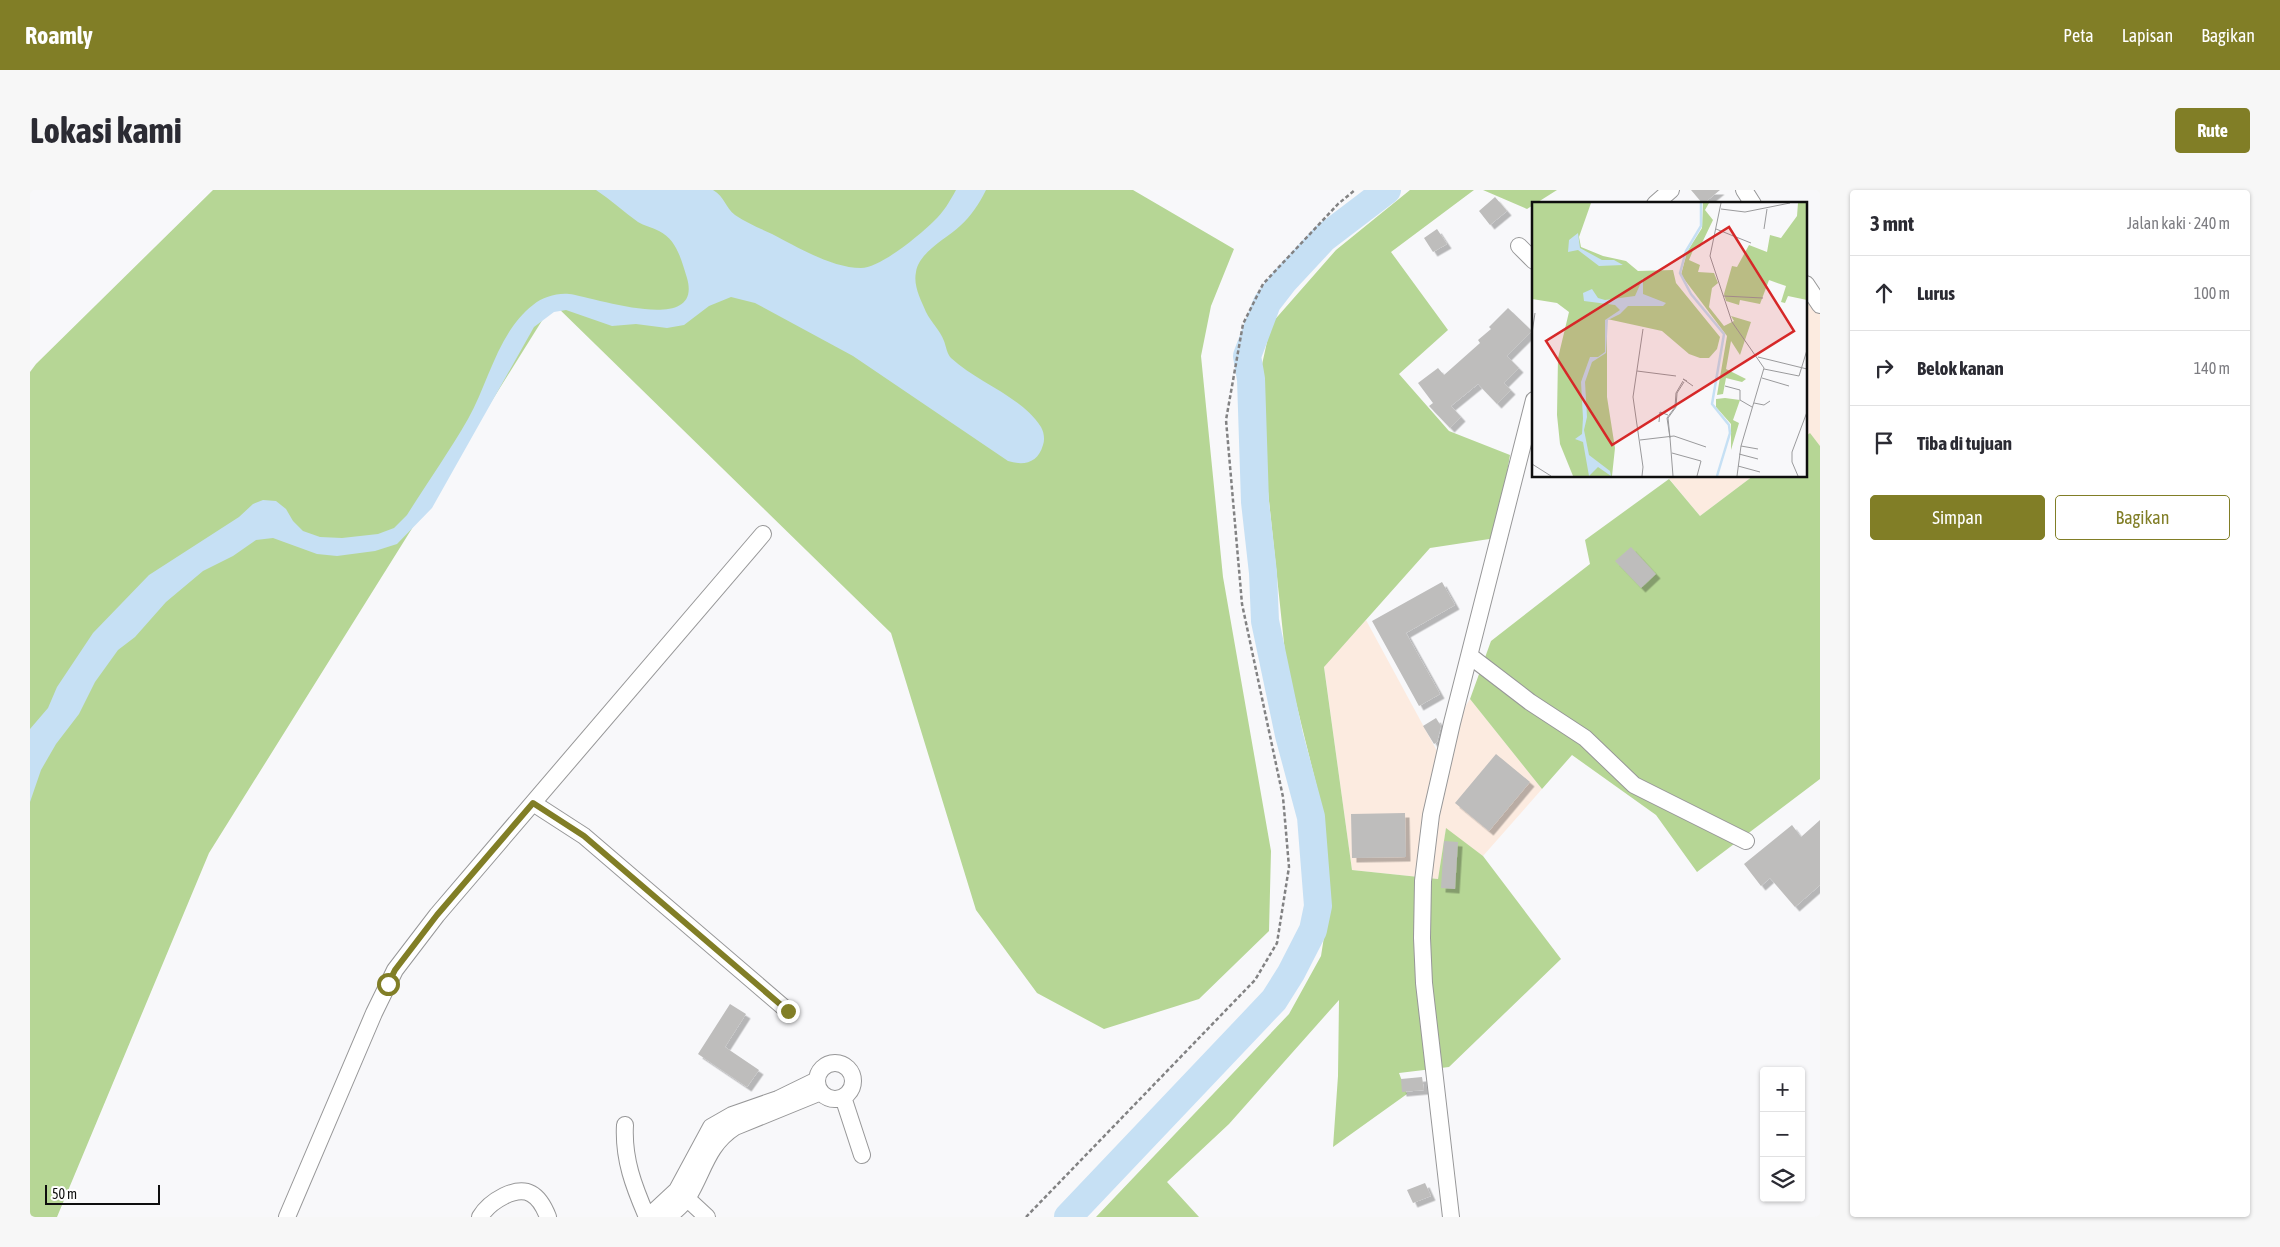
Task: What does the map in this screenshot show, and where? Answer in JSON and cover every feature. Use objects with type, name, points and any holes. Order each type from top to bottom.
[{"type":"street","points":[[1657,202],[1671,190]]},
{"type":"street","points":[[1744,190],[1752,202]]},
{"type":"street","points":[[1519,246],[1532,259]]},
{"type":"street","points":[[1808,287],[1820,305]]},
{"type":"street","points":[[1451,1217],[1424,983],[1422,938],[1423,881],[1431,814],[1532,420]]},
{"type":"street","points":[[286,1217],[374,1013],[395,970],[437,915],[763,534]]},
{"type":"street","points":[[1470,656],[1530,702],[1585,738],[1634,785],[1746,841]]},
{"type":"street","points":[[533,803],[584,836],[788,1011]]},
{"type":"street","points":[[839,1064],[845,1066],[850,1071],[853,1082],[852,1089],[843,1098],[831,1099],[819,1086],[819,1074],[827,1065],[839,1064]]},
{"type":"street","points":[[668,1217],[682,1194],[711,1127],[732,1115],[819,1086]]},
{"type":"street","points":[[843,1098],[862,1155]]},
{"type":"street","points":[[624,1125],[624,1144],[628,1171],[648,1217],[682,1194]]},
{"type":"street","points":[[480,1217],[493,1201],[514,1191],[525,1191],[534,1195],[544,1206],[548,1217]]},
{"type":"street","points":[[682,1194],[707,1217]]},
{"type":"path","points":[[1026,1217],[1255,980],[1277,943],[1289,867],[1283,797],[1242,604],[1226,420],[1243,324],[1263,284],[1338,204],[1355,190]]},
{"type":"shaded area","points":[[1808,286],[1820,307],[1820,446],[1810,434],[1808,435]]},
{"type":"shaded area","points":[[1669,478],[1750,478],[1700,516]]},
{"type":"shaded area","points":[[1366,620],[1437,751],[1470,699],[1542,789],[1483,856],[1446,829],[1438,879],[1352,870],[1324,666]]},
{"type":"green space","points":[[213,190],[1133,190],[1234,249],[1211,306],[1201,356],[1223,577],[1271,851],[1269,931],[1199,999],[1104,1029],[1037,993],[976,910],[891,633],[553,303],[209,853],[57,1217],[30,1217],[30,372]]},
{"type":"green space","points":[[1410,190],[1474,190],[1391,252],[1448,330],[1399,374],[1449,431],[1510,455],[1496,538],[1430,548],[1324,667],[1352,870],[1438,879],[1446,828],[1483,856],[1561,959],[1449,1067],[1399,1073],[1407,1094],[1333,1147],[1338,1076],[1339,1000],[1229,1124],[1167,1182],[1199,1217],[1096,1217],[1289,1014],[1321,956],[1330,899],[1322,808],[1286,662],[1257,387],[1271,324],[1336,250]]},
{"type":"green space","points":[[1483,190],[1557,190],[1538,202],[1532,202],[1532,206],[1527,209]]},
{"type":"green space","points":[[1810,433],[1820,446],[1820,779],[1697,872],[1656,815],[1572,755],[1542,789],[1470,699],[1491,641],[1590,564],[1585,540],[1669,479],[1700,516],[1750,478],[1808,478],[1808,434]]},
{"type":"water","points":[[596,190],[713,190],[735,215],[749,223],[827,261],[838,265],[861,268],[869,267],[889,257],[919,234],[940,214],[956,190],[986,190],[981,200],[964,222],[922,258],[915,277],[917,288],[926,312],[942,337],[950,356],[962,367],[1011,398],[1032,416],[1041,427],[1043,434],[1044,443],[1041,451],[1030,462],[1008,461],[853,356],[755,303],[731,297],[709,306],[684,325],[667,328],[636,324],[612,326],[566,310],[554,312],[534,327],[432,508],[397,544],[375,551],[337,556],[317,554],[273,538],[256,540],[233,556],[203,571],[166,602],[135,637],[118,650],[95,682],[79,714],[56,744],[41,770],[30,802],[30,729],[48,708],[57,687],[93,633],[149,575],[239,517],[253,504],[263,500],[276,501],[286,509],[293,521],[303,531],[320,537],[342,538],[378,534],[394,528],[407,515],[468,419],[495,358],[511,329],[533,305],[545,298],[569,294],[643,309],[663,310],[679,306],[688,296],[687,278],[680,257],[670,239],[638,222]]},
{"type":"building","points":[[1691,190],[1720,190],[1705,202],[1701,202]]},
{"type":"building","points":[[1495,197],[1507,211],[1490,225],[1479,211]]},
{"type":"building","points":[[1437,229],[1447,244],[1433,252],[1424,238]]},
{"type":"building","points":[[1508,308],[1532,331],[1507,356],[1519,368],[1504,383],[1511,390],[1497,404],[1478,384],[1451,406],[1461,417],[1450,428],[1429,406],[1433,403],[1418,383],[1438,368],[1444,375],[1480,343],[1478,340],[1491,329],[1489,327]]},
{"type":"building","points":[[1631,547],[1656,574],[1641,588],[1615,561]]},
{"type":"building","points":[[1442,582],[1455,605],[1406,633],[1440,694],[1419,706],[1372,621]]},
{"type":"building","points":[[1436,718],[1441,726],[1437,742],[1434,744],[1423,726]]},
{"type":"building","points":[[1496,754],[1530,782],[1489,831],[1455,803]]},
{"type":"building","points":[[1405,813],[1406,857],[1352,858],[1351,814]]},
{"type":"building","points":[[1820,820],[1820,885],[1795,907],[1770,878],[1761,886],[1744,864],[1792,825],[1801,837]]},
{"type":"building","points":[[1444,841],[1458,842],[1455,889],[1441,888]]},
{"type":"building","points":[[730,1004],[746,1014],[725,1047],[759,1070],[747,1087],[698,1054]]},
{"type":"building","points":[[1422,1077],[1424,1090],[1402,1092],[1401,1079]]},
{"type":"building","points":[[1425,1183],[1431,1196],[1413,1203],[1407,1190]]},
{"type":"waterway","points":[[1068,1217],[1274,1000],[1291,973],[1313,930],[1318,906],[1311,817],[1289,735],[1265,621],[1263,573],[1255,502],[1251,379],[1247,356],[1267,303],[1284,281],[1324,238],[1387,190]]},
{"type":"route","points":[[388,984],[395,970],[437,915],[533,803],[584,836],[788,1011]]}]
